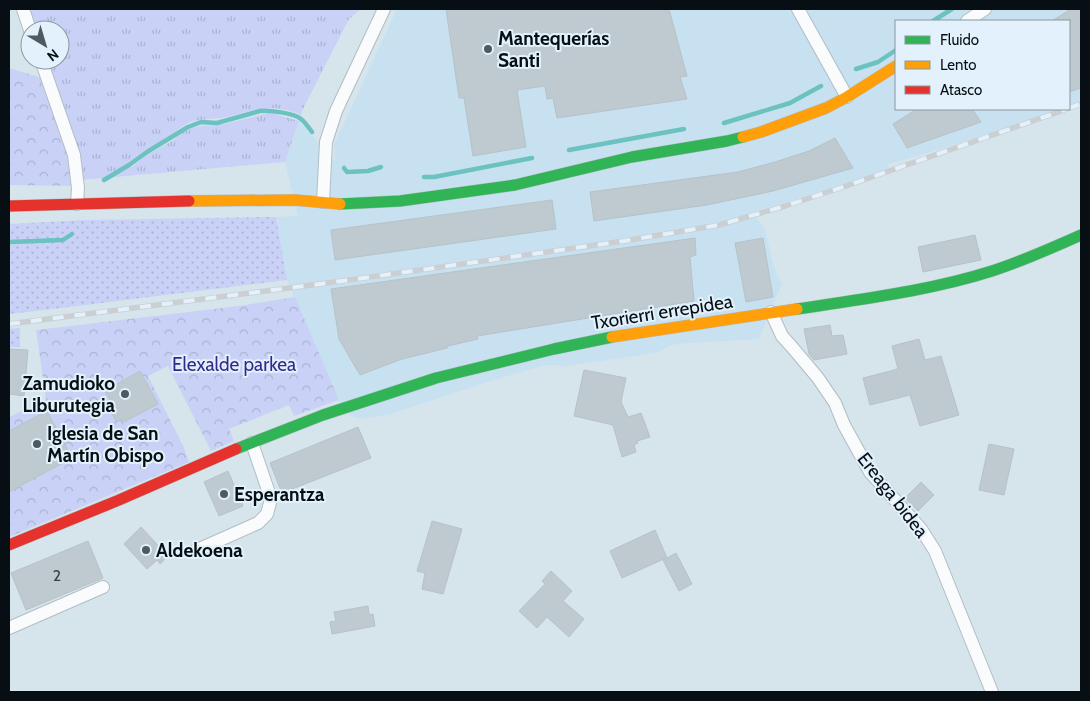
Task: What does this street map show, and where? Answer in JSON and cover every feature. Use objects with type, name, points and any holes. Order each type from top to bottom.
[{"type":"street","points":[[324,202],[326,142],[336,111],[384,9]]},
{"type":"street","points":[[798,9],[847,97]]},
{"type":"street","points":[[968,20],[985,9]]},
{"type":"street","points":[[9,206],[128,202],[295,200],[343,204],[400,201],[515,184],[632,157],[727,141],[761,132],[847,97],[895,67]]},
{"type":"street","points":[[44,70],[74,155],[78,204]]},
{"type":"street","name":"Txorierri errepidea","points":[[9,545],[323,415],[436,378],[554,348],[613,337],[929,288],[991,271],[1081,235]]},
{"type":"street","name":"Ereaga bidea","points":[[772,312],[782,336],[818,378],[835,403],[844,425],[870,472],[921,529],[935,551],[992,692]]},
{"type":"street","points":[[195,551],[258,523],[267,514],[272,499],[252,443]]},
{"type":"street","points":[[9,628],[103,587]]},
{"type":"shaded area","points":[[397,9],[1081,9],[1081,105],[1070,109],[1070,20],[895,20],[895,110],[1065,110],[888,164],[888,171],[747,214],[756,218],[763,226],[773,264],[782,284],[759,339],[688,343],[672,345],[659,352],[562,367],[546,365],[391,414],[361,419],[351,416],[338,400],[287,280],[276,217],[298,216],[285,162],[299,121],[335,161],[334,145]]},
{"type":"green space","points":[[28,9],[361,9],[349,19],[301,115],[271,108],[190,122],[128,163],[132,167],[145,156],[191,128],[225,124],[267,113],[299,121],[285,162],[80,180],[49,70],[70,70],[70,20],[32,20]]},
{"type":"green space","points":[[9,68],[42,78],[71,164],[72,186],[9,185]]},
{"type":"green space","points":[[276,217],[287,280],[9,314],[9,224],[87,220]]},
{"type":"green space","name":"Elexalde parkea","points":[[295,297],[339,400],[294,416],[289,405],[229,429],[234,441],[211,451],[168,366],[148,376],[184,448],[189,462],[9,537],[9,492],[72,458],[47,411],[9,431],[9,417],[46,400],[36,330],[239,306]]},
{"type":"green space","points":[[20,328],[20,347],[9,347],[9,329]]},
{"type":"building","points":[[446,9],[669,9],[687,76],[680,77],[687,99],[557,118],[553,98],[547,99],[545,86],[517,90],[526,147],[473,156],[464,98],[459,98]]},
{"type":"building","points":[[1071,9],[1081,9],[1081,88],[1070,92],[1070,20],[1054,20]]},
{"type":"building","points":[[915,110],[973,110],[981,122],[907,148],[893,124]]},
{"type":"building","points":[[835,138],[853,168],[773,191],[707,205],[594,221],[590,192],[738,172],[809,151]]},
{"type":"building","points":[[552,200],[556,229],[335,260],[331,230]]},
{"type":"building","points":[[975,235],[981,260],[923,272],[918,247]]},
{"type":"building","points":[[695,238],[696,255],[690,257],[694,301],[477,336],[478,339],[402,359],[360,375],[339,339],[331,289]]},
{"type":"building","points":[[763,238],[773,297],[746,302],[735,243]]},
{"type":"building","points":[[830,325],[832,336],[843,335],[847,354],[814,360],[809,354],[804,329]]},
{"type":"building","points":[[919,339],[925,360],[941,356],[959,415],[920,426],[910,395],[870,405],[863,378],[898,369],[892,346]]},
{"type":"building","points":[[9,349],[28,350],[24,396],[9,394]]},
{"type":"building","points":[[584,370],[626,378],[621,402],[628,417],[641,413],[650,437],[637,441],[638,443],[634,445],[636,452],[622,457],[613,425],[574,416]]},
{"type":"building","points":[[140,371],[158,404],[124,422],[122,419],[117,422],[110,411],[115,409],[105,391]]},
{"type":"building","name":"Iglesia de San Martín Obispo","points":[[47,411],[72,458],[9,492],[9,431]]},
{"type":"building","points":[[358,427],[371,458],[282,493],[270,463]]},
{"type":"building","points":[[989,444],[1014,449],[1004,495],[979,490]]},
{"type":"building","name":"Esperantza","points":[[228,471],[243,506],[219,516],[204,482]]},
{"type":"building","points":[[921,482],[934,495],[918,511],[905,498]]},
{"type":"building","points":[[432,521],[462,529],[443,594],[422,589],[425,573],[417,571]]},
{"type":"building","name":"Aldekoena","points":[[141,527],[168,556],[160,564],[157,560],[147,569],[124,544]]},
{"type":"building","points":[[655,530],[667,558],[676,553],[692,584],[679,591],[663,560],[666,558],[622,578],[610,551]]},
{"type":"building","points":[[88,541],[103,578],[26,610],[11,573]]},
{"type":"building","points":[[551,571],[572,591],[563,601],[584,619],[569,637],[547,617],[537,628],[519,611],[545,584],[542,581]]},
{"type":"building","points":[[368,606],[369,615],[373,614],[375,626],[332,634],[330,622],[336,621],[334,612]]},
{"type":"waterway","points":[[935,20],[952,9]]},
{"type":"waterway","points":[[856,69],[878,62],[895,51]]},
{"type":"waterway","points":[[724,123],[790,103],[821,86]]},
{"type":"waterway","points":[[104,180],[188,127],[201,122],[217,123],[260,111],[275,112],[298,117],[312,132]]},
{"type":"waterway","points":[[569,150],[684,129]]},
{"type":"waterway","points":[[424,177],[434,177],[532,158]]},
{"type":"waterway","points":[[344,168],[347,172],[368,171],[381,167]]},
{"type":"waterway","points":[[9,242],[63,240],[72,234]]},
{"type":"railway","points":[[1070,108],[1081,104]]},
{"type":"railway","points":[[9,324],[335,282],[624,241],[719,225],[846,186],[1064,110]]},
{"type":"traffic: fast","points":[[340,204],[400,201],[515,185],[632,157],[743,137]]},
{"type":"traffic: fast","points":[[797,309],[895,294],[968,278],[1015,263],[1081,235]]},
{"type":"traffic: fast","points":[[236,449],[323,415],[436,378],[612,337]]},
{"type":"traffic: slow","points":[[743,137],[826,108],[895,67]]},
{"type":"traffic: slow","points":[[189,201],[295,200],[340,204]]},
{"type":"traffic: slow","points":[[612,337],[797,309]]},
{"type":"traffic: jam","points":[[9,206],[189,201]]},
{"type":"traffic: jam","points":[[9,545],[236,449]]},
{"type":"place","name":"Mantequerías Santi","points":[[488,49]]},
{"type":"place","name":"Zamudioko Liburutegia","points":[[125,394]]},
{"type":"place","name":"Iglesia de San Martín Obispo","points":[[37,444]]},
{"type":"place","name":"Esperantza","points":[[224,494]]},
{"type":"place","name":"Aldekoena","points":[[146,550]]}]
